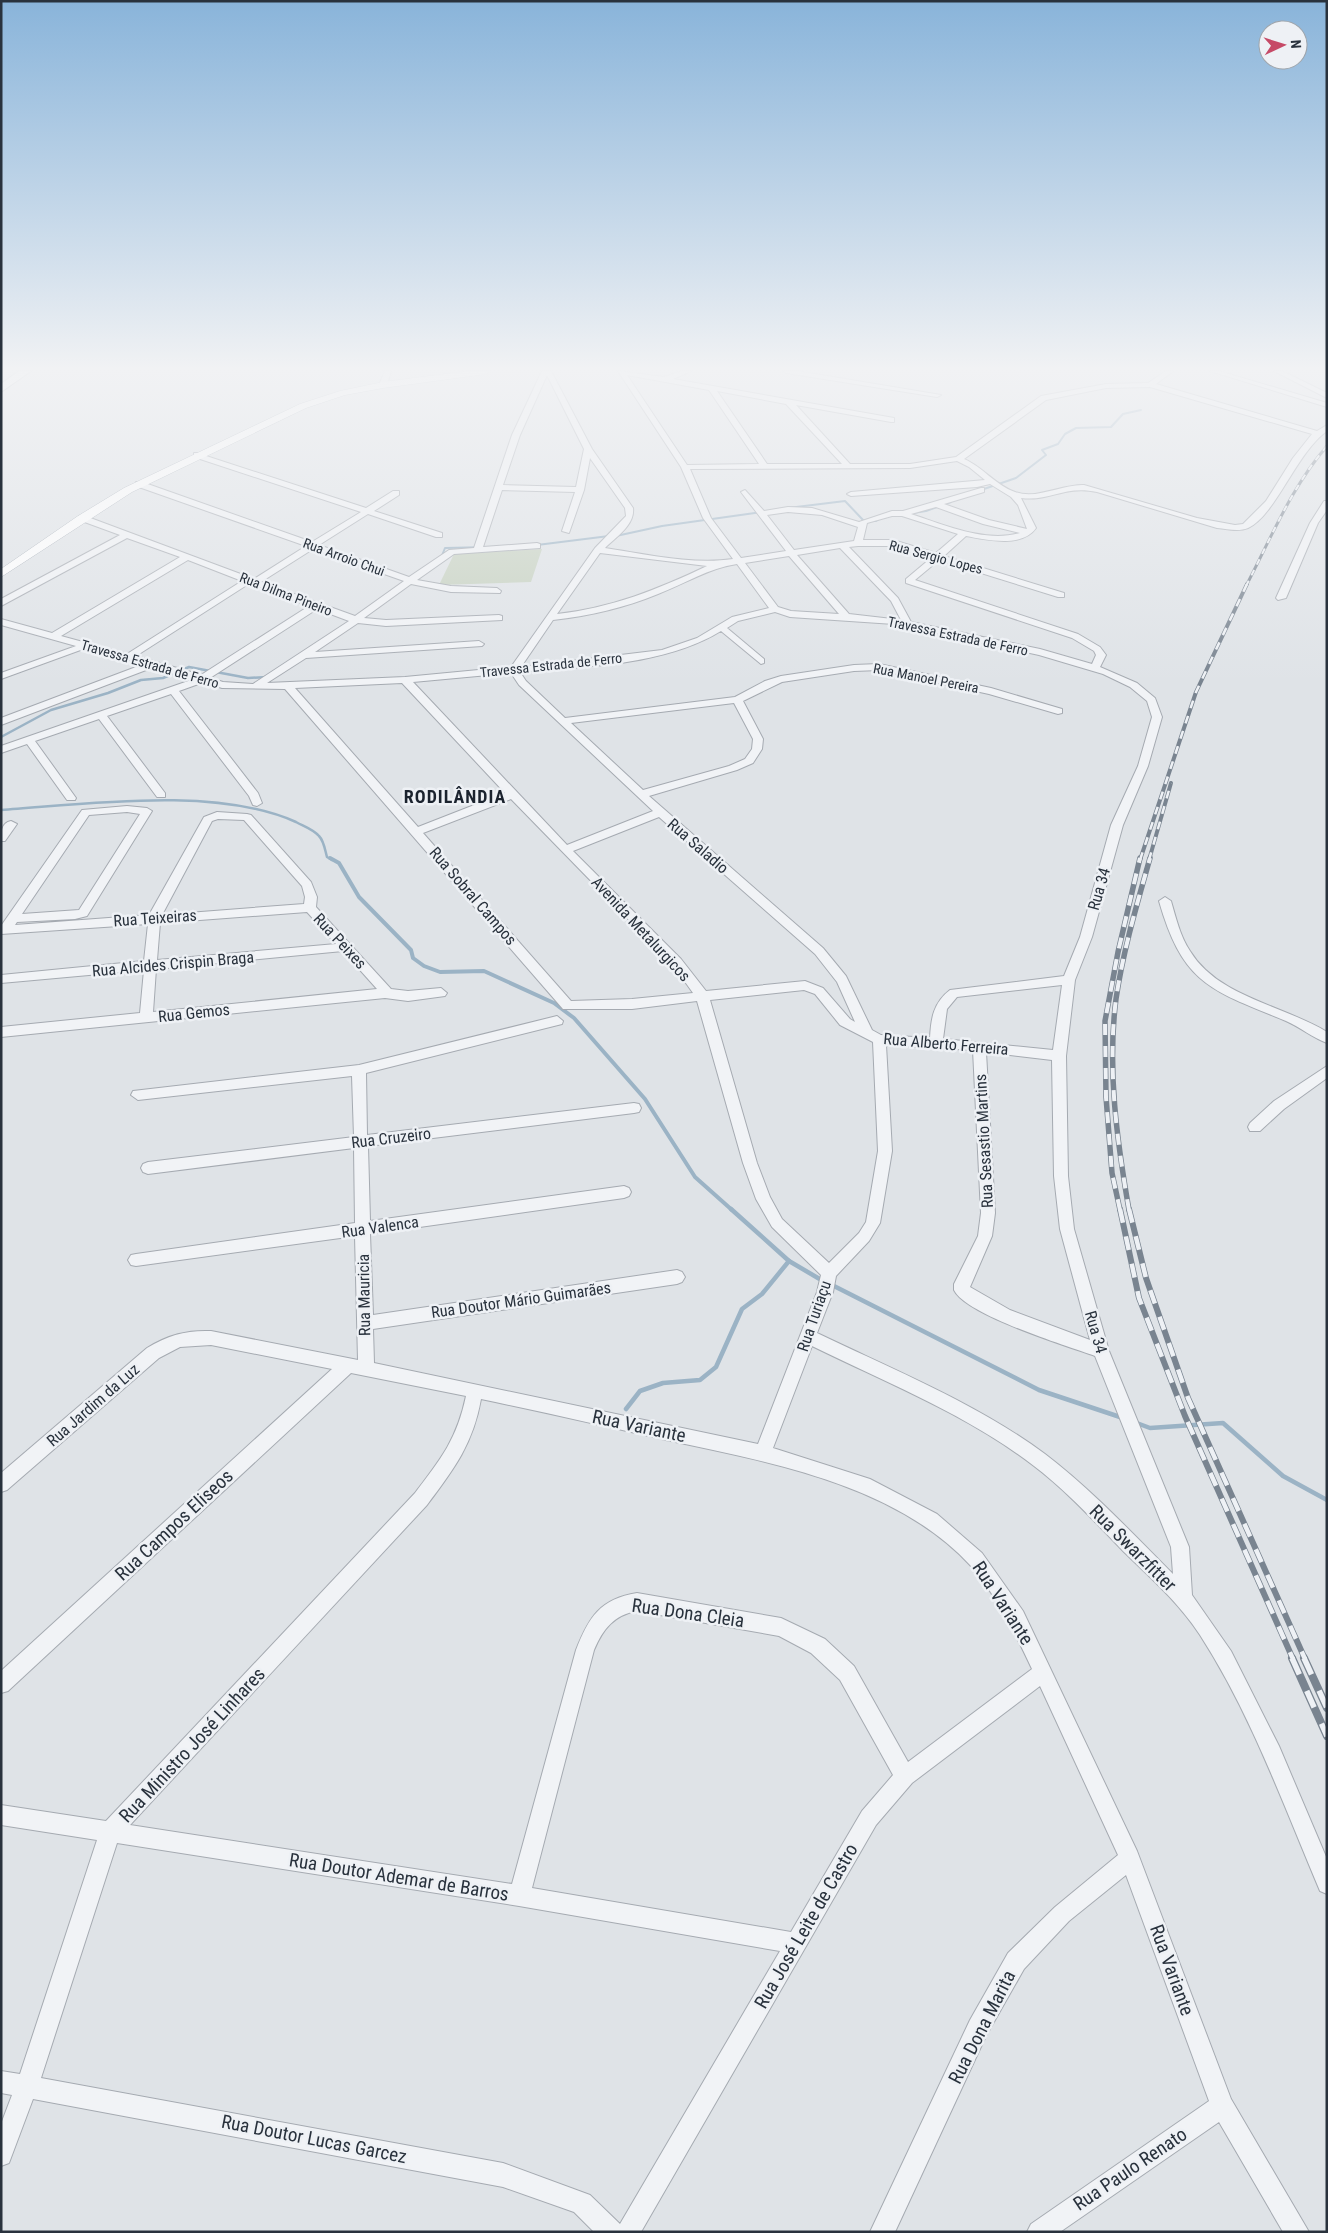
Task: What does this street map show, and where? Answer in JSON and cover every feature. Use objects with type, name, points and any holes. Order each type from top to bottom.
[{"type":"main road","points":[[1,574],[82,518],[156,475]]},
{"type":"street","points":[[259,475],[439,535]]},
{"type":"street","points":[[478,550],[502,475]]},
{"type":"street","points":[[566,531],[580,490],[583,475]]},
{"type":"street","points":[[514,670],[598,550],[630,516],[629,508],[607,475]]},
{"type":"street","points":[[688,475],[697,499],[710,521],[775,609]]},
{"type":"street","points":[[984,475],[1014,495],[1038,498],[1062,489],[1086,488],[1135,500],[1233,530],[1244,527],[1262,511],[1289,475]]},
{"type":"street","name":"Rua Arroio Chui","points":[[139,484],[410,580],[451,589],[497,591]]},
{"type":"street","points":[[851,494],[995,484]]},
{"type":"street","points":[[903,514],[986,489],[995,484]]},
{"type":"street","points":[[498,487],[580,490]]},
{"type":"street","points":[[745,492],[792,554],[847,617]]},
{"type":"street","points":[[128,657],[314,545],[396,493]]},
{"type":"street","points":[[858,543],[861,525],[868,519],[892,514],[912,516],[965,533],[1012,538],[1028,532],[1032,528],[1031,523],[1014,495]]},
{"type":"street","points":[[1282,598],[1314,523],[1327,503]]},
{"type":"street","points":[[936,504],[986,522],[1028,532]]},
{"type":"street","points":[[760,512],[801,507],[828,513],[861,525]]},
{"type":"street","name":"Rua Dilma Pineiro","points":[[82,518],[353,619],[386,623],[499,618]]},
{"type":"street","points":[[936,556],[965,533]]},
{"type":"street","points":[[1,603],[126,535]]},
{"type":"street","name":"Rua Sergio Lopes","points":[[719,564],[858,543],[893,543],[1061,595]]},
{"type":"street","points":[[842,545],[895,600],[909,626]]},
{"type":"street","points":[[255,687],[452,552],[537,546]]},
{"type":"street","points":[[598,550],[719,564]]},
{"type":"street","name":"Rua Sergio Lopes","points":[[936,556],[910,581],[1075,636],[1097,649],[1101,656],[1095,667]]},
{"type":"street","points":[[54,636],[187,557]]},
{"type":"street","points":[[551,618],[601,611],[625,605],[719,564]]},
{"type":"street","points":[[1,750],[203,678],[316,605]]},
{"type":"street","name":"Travessa Estrada de Ferro","points":[[1,622],[154,664],[222,685],[255,687],[405,680],[570,665],[664,653],[700,640],[734,619],[775,609],[790,614],[888,620],[1063,658],[1095,667]]},
{"type":"street","points":[[720,626],[761,661]]},
{"type":"street","points":[[305,654],[479,644]]},
{"type":"street","points":[[1,676],[86,645]]},
{"type":"street","points":[[1,722],[154,664]]},
{"type":"street","name":"Rua Manoel Pereira","points":[[737,700],[768,683],[781,679],[866,666],[991,691],[1058,711]]},
{"type":"street","name":"Rua 34","points":[[1095,667],[1149,694],[1158,710],[1144,766],[1117,825],[1086,937],[1069,980],[1059,1056],[1061,1176],[1067,1229],[1101,1351],[1180,1547],[1183,1597]]},
{"type":"street","name":"Rua Saladio","points":[[514,670],[522,682],[562,721],[660,812],[830,962],[847,985],[866,1032]]},
{"type":"street","name":"Avenida Metalurgicos","points":[[405,680],[565,850],[677,962],[702,995],[750,1162],[764,1199],[777,1223],[828,1281]]},
{"type":"street","name":"Rua Sobral Campos","points":[[288,686],[568,1006],[625,1004],[702,995]]},
{"type":"street","points":[[173,690],[254,794],[257,803]]},
{"type":"street","points":[[562,721],[737,700],[758,739],[757,749],[749,761],[733,768],[642,794]]},
{"type":"street","points":[[100,714],[160,795]]},
{"type":"street","points":[[29,740],[71,798]]},
{"type":"street","points":[[416,832],[513,794]]},
{"type":"street","points":[[4,930],[88,810],[127,808],[147,811],[83,913],[13,918]]},
{"type":"street","points":[[565,850],[660,812]]},
{"type":"street","name":"Rua Peixes","points":[[154,918],[208,819],[217,814],[247,818],[308,885],[311,897],[310,908],[385,990],[385,993]]},
{"type":"street","points":[[1,838],[11,824]]},
{"type":"street","points":[[1165,901],[1181,945],[1190,962],[1210,980],[1230,992],[1307,1025],[1327,1038]]},
{"type":"street","name":"Rua Teixeiras","points":[[4,930],[310,908]]},
{"type":"street","points":[[146,1018],[152,966],[154,918]]},
{"type":"street","name":"Rua Alcides Crispin Braga","points":[[1,979],[345,947]]},
{"type":"street","points":[[936,1043],[940,1007],[946,998],[954,993],[1069,980]]},
{"type":"street","name":"Rua Alberto Ferreira","points":[[702,995],[805,985],[819,992],[845,1022],[879,1040],[979,1046],[1059,1056]]},
{"type":"street","name":"Rua Gemos","points":[[1,1032],[385,993],[408,996],[441,993]]},
{"type":"street","points":[[138,1095],[359,1070],[557,1021]]},
{"type":"street","name":"Rua Turiaçu","points":[[763,1453],[828,1281],[864,1238],[873,1223],[884,1151],[879,1040]]},
{"type":"street","name":"Rua Sesastio Martins","points":[[979,1046],[988,1213],[985,1236],[962,1284],[962,1290],[985,1305],[1025,1323],[1101,1351]]},
{"type":"street","name":"Rua Mauricia","points":[[359,1070],[366,1369]]},
{"type":"street","points":[[1255,1127],[1279,1105],[1327,1071]]},
{"type":"street","name":"Rua Cruzeiro","points":[[148,1168],[634,1108]]},
{"type":"street","name":"Rua Valenca","points":[[136,1260],[624,1192]]},
{"type":"street","name":"Rua Doutor Mário Guimarães","points":[[365,1323],[677,1277]]},
{"type":"street","name":"Rua Swarzfitter","points":[[808,1336],[965,1414],[1024,1449],[1060,1476],[1183,1597],[1206,1627],[1232,1673],[1262,1733],[1327,1884]]},
{"type":"street","name":"Rua Variante","points":[[191,1337],[211,1338],[475,1390],[763,1453],[870,1487],[931,1520],[976,1559],[1017,1617],[1044,1671],[1130,1858],[1222,2106],[1297,2232]]},
{"type":"street","name":"Rua Jardim da Luz","points":[[1,1484],[154,1353],[170,1342],[191,1337]]},
{"type":"street","name":"Rua Campos Eliseos","points":[[1,1684],[347,1366]]},
{"type":"street","name":"Rua Ministro José Linhares","points":[[1,2155],[27,2086],[110,1832],[421,1499],[453,1457],[469,1421],[475,1390]]},
{"type":"street","name":"Rua Dona Cleia","points":[[519,1896],[585,1650],[592,1633],[609,1609],[623,1603],[637,1602],[781,1627],[818,1646],[846,1673],[905,1776]]},
{"type":"street","name":"Rua José Leite de Castro","points":[[628,2232],[795,1943],[870,1818],[905,1776],[1044,1671]]},
{"type":"street","name":"Rua Doutor Ademar de Barros","points":[[1,1815],[519,1896],[795,1943]]},
{"type":"street","name":"Rua Dona Marita","points":[[882,2232],[978,2028],[1016,1961],[1062,1914],[1130,1858]]},
{"type":"street","name":"Rua Doutor Lucas Garcez","points":[[1,2082],[503,2175],[582,2203],[612,2232]]},
{"type":"street","name":"Rua Paulo Renato","points":[[1039,2232],[1222,2106]]},
{"type":"green space","points":[[542,549],[531,582],[439,585],[454,554]]},
{"type":"waterway","points":[[981,490],[1020,475]]},
{"type":"waterway","points":[[788,508],[845,501],[864,521],[876,521],[881,518]]},
{"type":"waterway","points":[[907,514],[926,511],[951,502]]},
{"type":"waterway","points":[[616,536],[662,526],[762,512]]},
{"type":"waterway","points":[[537,545],[609,536]]},
{"type":"waterway","points":[[441,558],[445,548],[490,547]]},
{"type":"waterway","points":[[1,737],[51,710],[108,693],[141,680],[163,678],[189,667],[248,678],[268,677]]},
{"type":"waterway","points":[[1,810],[151,800],[228,804],[264,811],[308,828],[321,838],[327,857],[332,860]]},
{"type":"waterway","points":[[330,858],[339,863],[359,897],[411,950],[413,958],[424,966],[440,972],[484,971],[554,1003],[574,1018],[645,1099],[695,1177],[732,1210]]},
{"type":"waterway","points":[[731,1209],[789,1261]]},
{"type":"waterway","points":[[626,1409],[640,1391],[663,1383],[700,1380],[716,1367],[742,1309],[762,1294],[789,1261]]},
{"type":"waterway","points":[[789,1261],[823,1281]]},
{"type":"waterway","points":[[830,1284],[1039,1390],[1123,1418]]},
{"type":"waterway","points":[[1134,1422],[1150,1428],[1223,1423],[1283,1476],[1327,1500]]},
{"type":"railway","points":[[1246,586],[1273,531],[1305,475]]},
{"type":"railway","points":[[1140,860],[1196,692],[1247,584]]},
{"type":"railway","points":[[1149,860],[1171,783]]},
{"type":"railway","points":[[1120,1210],[1112,1173],[1106,1097],[1105,1021],[1118,952],[1140,858]]},
{"type":"railway","points":[[1129,1210],[1117,1131],[1113,1078],[1113,1025],[1122,963],[1150,858]]},
{"type":"railway","points":[[1120,1209],[1139,1298],[1185,1416],[1293,1659]]},
{"type":"railway","points":[[1129,1209],[1146,1278],[1188,1398],[1305,1659]]},
{"type":"railway","points":[[1292,1658],[1327,1736]]},
{"type":"railway","points":[[1304,1658],[1327,1708]]},
{"type":"district","name":"RODILÂNDIA","points":[[455,796]]}]
